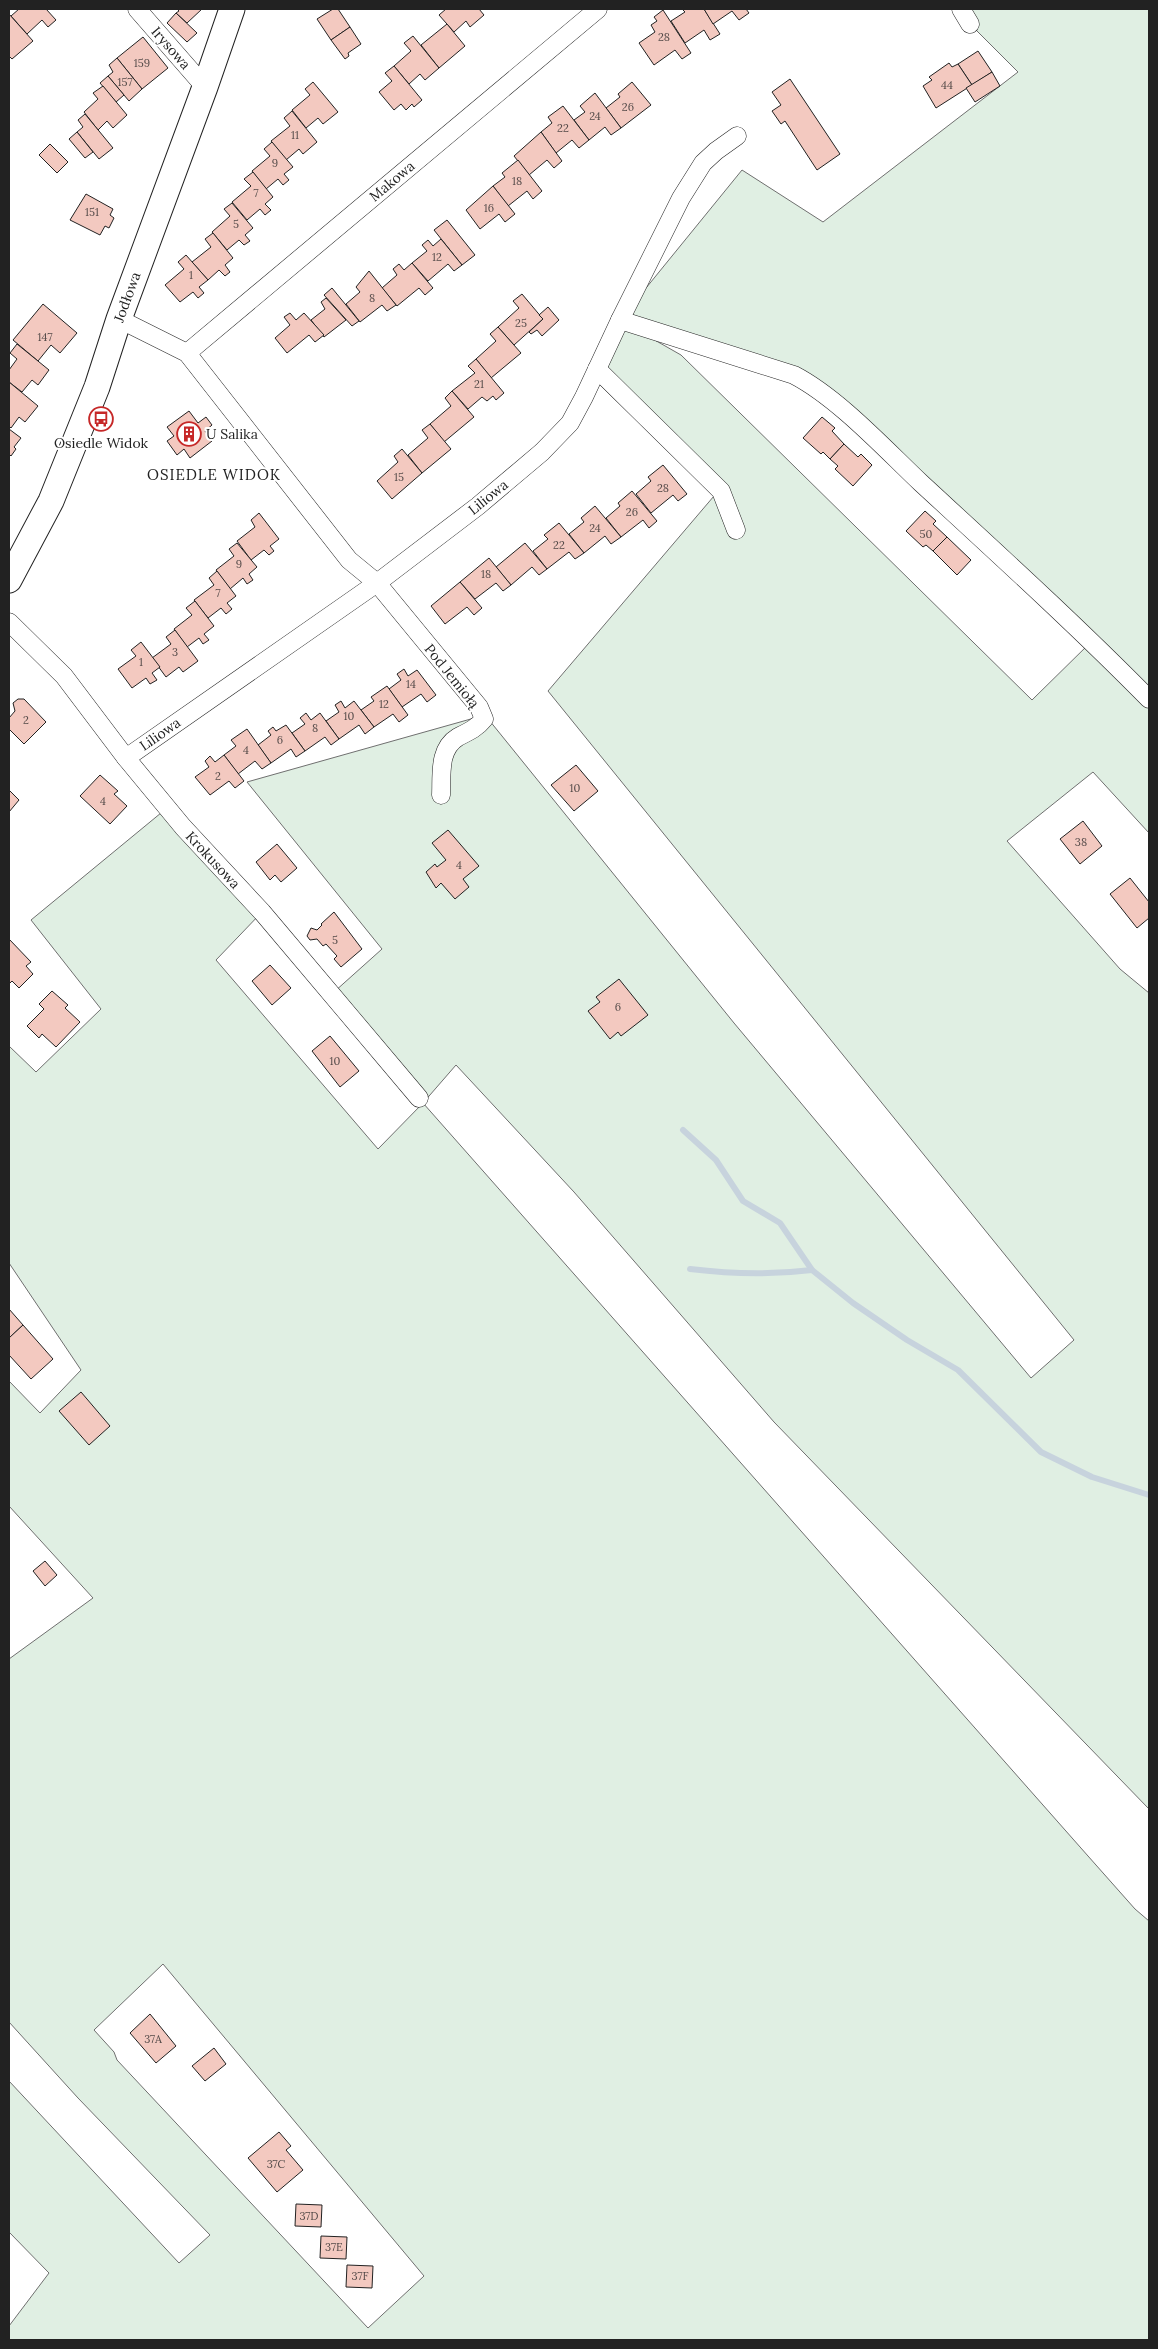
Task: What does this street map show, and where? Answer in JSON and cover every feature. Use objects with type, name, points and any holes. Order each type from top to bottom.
[{"type":"street","name":"Irysowa","points":[[137,9],[206,87]]},
{"type":"street","name":"Jodłowa","points":[[9,580],[51,501],[97,387],[119,320],[206,87],[232,9]]},
{"type":"street","name":"Makowa","points":[[187,353],[598,9]]},
{"type":"street","points":[[960,9],[970,24]]},
{"type":"street","name":"Liliowa","points":[[126,758],[377,583],[478,506],[542,452],[570,422],[681,198],[699,170],[716,150],[737,136]]},
{"type":"street","points":[[119,320],[187,353],[349,560],[377,583]]},
{"type":"street","points":[[620,320],[794,375],[806,382],[850,417],[1092,641],[1149,699]]},
{"type":"street","points":[[597,369],[721,491],[736,530]]},
{"type":"street","name":"Pod Jemiołą","points":[[377,583],[479,707],[484,719],[479,726],[452,741],[446,748],[443,756],[441,795]]},
{"type":"street","name":"Krokusowa","points":[[9,622],[64,676],[126,758],[183,827],[262,912],[419,1098]]},
{"type":"green space","points":[[961,9],[1149,9],[1149,833],[1093,772],[1007,841],[1120,969],[1149,993],[1149,1809],[774,1422],[574,1192],[456,1065],[423,1103],[334,992],[382,949],[247,782],[485,715],[734,1023],[1031,1378],[1074,1340],[548,691],[714,496],[593,378],[620,320],[742,170],[823,222],[1018,72],[970,24]],"holes":[[[623,322],[806,382],[1092,641],[1032,700],[681,355]]]},
{"type":"green space","points":[[167,808],[262,912],[216,960],[378,1149],[423,1103],[1135,1909],[1149,1921],[1149,2340],[9,2340],[9,2326],[49,2273],[9,2232],[9,2081],[179,2263],[210,2235],[78,2098],[9,2022],[9,1659],[93,1598],[9,1506],[9,1381],[40,1413],[81,1370],[9,1263],[9,1046],[36,1072],[101,1009],[31,920]],"holes":[[[163,1964],[424,2276],[368,2328],[117,2060],[114,2052],[94,2030]]]},
{"type":"building","points":[[19,9],[46,9],[56,20],[48,27],[42,20],[27,34],[11,16]]},
{"type":"building","points":[[177,9],[202,9],[187,23],[176,13],[179,11]]},
{"type":"building","points":[[333,9],[338,9],[350,27],[331,40],[317,19]]},
{"type":"building","points":[[446,9],[479,9],[484,15],[470,27],[466,21],[454,32],[439,15]]},
{"type":"building","points":[[682,9],[704,9],[720,34],[710,40],[704,30],[685,43],[671,21],[685,12]]},
{"type":"building","points":[[704,9],[746,9],[749,13],[739,20],[732,11],[713,24]]},
{"type":"building","points":[[663,10],[691,53],[682,59],[675,50],[654,65],[639,43],[655,32],[651,25],[657,21],[654,17]]},
{"type":"building","points":[[176,13],[197,33],[187,42],[167,23]]},
{"type":"building","points":[[9,14],[33,41],[12,59],[9,56]]},
{"type":"building","points":[[447,24],[465,46],[439,68],[421,45]]},
{"type":"building","points":[[350,27],[361,44],[348,53],[349,56],[345,59],[331,40]]},
{"type":"building","points":[[413,36],[439,68],[425,80],[420,74],[409,84],[394,66],[411,51],[404,43]]},
{"type":"building","points":[[143,37],[168,68],[142,89],[117,58]]},
{"type":"building","points":[[978,51],[992,72],[972,85],[958,64]]},
{"type":"building","points":[[117,58],[142,89],[129,101],[108,76],[113,72],[109,65]]},
{"type":"building","points":[[949,63],[952,67],[958,64],[972,85],[936,108],[923,86],[932,80],[929,77]]},
{"type":"building","points":[[394,66],[422,100],[414,107],[412,104],[406,110],[401,104],[394,110],[379,92],[392,81],[385,73]]},
{"type":"building","points":[[992,72],[1000,86],[975,102],[966,88]]},
{"type":"building","points":[[108,76],[124,95],[116,102],[100,83]]},
{"type":"building","points":[[790,79],[840,154],[817,170],[785,121],[781,124],[772,111],[781,105],[772,92]]},
{"type":"building","points":[[313,82],[338,112],[323,124],[318,118],[306,128],[292,110],[310,95],[305,89]]},
{"type":"building","points":[[632,82],[651,105],[621,128],[606,108],[620,97],[618,94]]},
{"type":"building","points":[[103,86],[127,115],[113,128],[107,121],[98,130],[84,112],[98,99],[93,93]]},
{"type":"building","points":[[595,93],[621,128],[611,135],[605,127],[589,140],[574,120],[585,112],[580,106]]},
{"type":"building","points":[[563,106],[589,140],[579,148],[572,140],[556,153],[541,132],[552,123],[548,117]]},
{"type":"building","points":[[292,111],[317,142],[303,154],[299,149],[286,160],[271,141],[290,126],[284,118]]},
{"type":"building","points":[[85,114],[113,148],[99,159],[77,132],[83,127],[78,120]]},
{"type":"building","points":[[77,132],[93,152],[85,158],[69,139]]},
{"type":"building","points":[[541,132],[562,161],[554,168],[547,160],[529,175],[514,156]]},
{"type":"building","points":[[272,142],[293,167],[284,174],[289,180],[283,185],[278,179],[266,189],[252,171],[270,156],[264,149]]},
{"type":"building","points":[[50,144],[68,162],[57,173],[39,155]]},
{"type":"building","points":[[518,160],[542,191],[533,199],[527,191],[508,206],[493,186],[505,177],[502,173]]},
{"type":"building","points":[[253,172],[273,197],[265,204],[271,210],[265,215],[260,209],[247,220],[232,202],[251,186],[244,179]]},
{"type":"building","points":[[493,186],[515,214],[505,222],[499,214],[480,229],[466,210]]},
{"type":"building","points":[[86,194],[113,209],[110,215],[114,218],[109,228],[105,226],[100,235],[70,220]]},
{"type":"building","points":[[232,203],[253,228],[245,235],[250,241],[244,245],[239,240],[227,250],[212,232],[230,216],[224,209]]},
{"type":"building","points":[[447,220],[475,255],[462,265],[434,230]]},
{"type":"building","points":[[213,233],[233,258],[225,265],[230,272],[225,276],[219,270],[208,280],[192,262],[211,247],[205,239]]},
{"type":"building","points":[[441,239],[462,265],[454,271],[448,264],[428,281],[412,263],[427,251],[422,245],[428,240],[433,246]]},
{"type":"building","points":[[186,255],[208,280],[199,287],[204,293],[198,298],[193,292],[180,302],[165,285],[184,269],[178,262]]},
{"type":"building","points":[[412,263],[433,288],[425,295],[419,288],[397,306],[382,288],[397,275],[393,269],[399,264],[404,270]]},
{"type":"building","points":[[369,271],[396,305],[387,311],[382,305],[360,322],[346,304],[360,292],[356,287]]},
{"type":"building","points":[[332,288],[359,321],[352,326],[324,295]]},
{"type":"building","points":[[522,294],[543,319],[514,345],[498,327],[519,308],[513,301]]},
{"type":"building","points":[[326,298],[346,320],[324,337],[311,320],[325,309],[321,302]]},
{"type":"building","points":[[43,304],[77,333],[60,353],[51,345],[38,361],[13,340]]},
{"type":"building","points":[[548,307],[559,320],[542,336],[537,330],[531,334],[529,332],[543,319],[539,315]]},
{"type":"building","points":[[290,313],[296,320],[304,313],[324,335],[315,342],[309,335],[287,353],[275,338],[290,325],[284,317]]},
{"type":"building","points":[[498,327],[521,353],[491,378],[476,359],[496,341],[490,334]]},
{"type":"building","points":[[17,344],[49,370],[38,385],[32,380],[22,392],[9,382],[9,370],[17,359],[10,353]]},
{"type":"building","points":[[476,359],[504,393],[496,400],[493,396],[487,401],[482,397],[468,409],[452,391],[475,373],[468,366]]},
{"type":"building","points":[[9,382],[38,406],[25,422],[19,417],[11,428],[9,426]]},
{"type":"building","points":[[452,391],[474,417],[444,442],[430,424],[451,406],[445,398]]},
{"type":"building","name":"U Salika","points":[[189,411],[198,423],[206,417],[212,425],[205,431],[212,441],[190,458],[184,449],[177,455],[167,441],[174,436],[167,427]]},
{"type":"building","points":[[822,417],[835,428],[832,431],[844,444],[830,459],[823,452],[821,454],[803,438]]},
{"type":"building","points":[[430,424],[451,449],[422,473],[408,455],[428,438],[422,430]]},
{"type":"building","points":[[9,429],[21,438],[14,447],[16,449],[11,456],[9,454]]},
{"type":"building","points":[[844,444],[858,457],[861,454],[872,465],[853,486],[835,469],[838,466],[830,459]]},
{"type":"building","points":[[402,449],[422,473],[392,499],[377,481],[398,462],[394,456]]},
{"type":"building","points":[[663,465],[687,494],[678,501],[673,495],[651,513],[636,494],[651,481],[648,477]]},
{"type":"building","points":[[632,491],[657,521],[649,528],[643,520],[621,537],[606,518],[620,506],[618,503]]},
{"type":"building","points":[[595,506],[621,537],[611,544],[605,536],[584,553],[569,534],[584,522],[581,518]]},
{"type":"building","points":[[925,511],[936,521],[933,524],[947,537],[933,551],[926,545],[923,547],[906,531]]},
{"type":"building","points":[[259,513],[279,539],[270,546],[274,551],[269,555],[264,550],[251,560],[237,541],[255,527],[251,520]]},
{"type":"building","points":[[559,523],[584,553],[575,559],[569,552],[547,569],[533,551],[548,539],[544,535]]},
{"type":"building","points":[[947,537],[971,560],[957,575],[933,551]]},
{"type":"building","points":[[237,543],[257,567],[249,574],[253,580],[247,584],[243,578],[230,589],[216,570],[234,556],[229,549]]},
{"type":"building","points":[[525,543],[547,569],[539,575],[532,567],[511,585],[496,567]]},
{"type":"building","points":[[489,558],[511,585],[503,591],[496,583],[475,599],[460,582]]},
{"type":"building","points":[[217,571],[236,596],[227,603],[232,609],[226,614],[221,608],[208,618],[194,600],[214,585],[209,578]]},
{"type":"building","points":[[460,582],[482,608],[474,615],[467,607],[445,624],[431,606]]},
{"type":"building","points":[[195,601],[214,626],[204,634],[209,640],[203,644],[199,638],[187,647],[174,629],[192,615],[186,608]]},
{"type":"building","points":[[175,630],[198,661],[183,672],[179,667],[166,677],[152,658],[171,644],[166,637]]},
{"type":"building","points":[[141,642],[160,667],[152,673],[157,680],[150,684],[146,678],[132,688],[118,669],[136,656],[131,650]]},
{"type":"building","points":[[404,669],[408,676],[417,670],[436,695],[427,702],[421,694],[402,707],[389,689],[401,680],[397,674]]},
{"type":"building","points":[[387,686],[408,715],[399,722],[393,714],[374,727],[361,710],[374,701],[371,697]]},
{"type":"building","points":[[18,699],[24,699],[46,722],[24,744],[9,729],[9,718],[15,711],[13,703]]},
{"type":"building","points":[[341,701],[345,708],[354,701],[374,727],[365,734],[359,725],[339,739],[326,721],[339,712],[335,705]]},
{"type":"building","points":[[306,713],[311,720],[320,713],[339,739],[331,745],[325,737],[305,751],[292,733],[305,724],[300,718]]},
{"type":"building","points":[[286,725],[305,751],[296,757],[291,749],[271,763],[258,745],[271,735],[268,731],[273,727],[276,731]]},
{"type":"building","points":[[247,729],[271,763],[262,769],[255,761],[238,774],[224,755],[236,746],[231,740]]},
{"type":"building","points":[[224,755],[244,781],[235,788],[229,781],[210,795],[195,777],[209,767],[205,761],[210,756],[215,762]]},
{"type":"building","points":[[576,765],[598,791],[574,811],[551,785]]},
{"type":"building","points":[[100,775],[118,791],[114,794],[127,806],[110,824],[80,796]]},
{"type":"building","points":[[9,790],[19,800],[9,812]]},
{"type":"building","points":[[1083,821],[1102,846],[1080,864],[1060,839]]},
{"type":"building","points":[[448,830],[479,866],[463,879],[469,887],[455,899],[441,883],[436,888],[426,872],[435,864],[437,867],[446,860],[432,843]]},
{"type":"building","points":[[277,844],[297,868],[281,882],[275,875],[270,880],[256,862]]},
{"type":"building","points":[[1130,878],[1149,902],[1149,918],[1137,928],[1110,894]]},
{"type":"building","points":[[334,912],[362,949],[341,967],[334,959],[337,956],[326,944],[323,946],[317,939],[310,940],[307,936],[311,928],[317,930]]},
{"type":"building","points":[[9,939],[31,962],[26,966],[33,974],[19,988],[12,981],[9,984]]},
{"type":"building","points":[[270,965],[291,988],[272,1005],[252,981]]},
{"type":"building","points":[[619,979],[648,1015],[621,1036],[618,1032],[610,1039],[588,1011],[600,1002],[596,997]]},
{"type":"building","points":[[52,991],[68,1005],[65,1008],[80,1022],[56,1047],[42,1034],[39,1038],[27,1026],[44,1009],[39,1004]]},
{"type":"building","points":[[330,1036],[359,1071],[340,1087],[312,1051]]},
{"type":"building","points":[[9,1309],[23,1325],[9,1338]]},
{"type":"building","points":[[23,1325],[53,1359],[31,1379],[9,1355],[9,1338]]},
{"type":"building","points":[[81,1392],[110,1426],[89,1445],[59,1411]]},
{"type":"building","points":[[45,1561],[57,1575],[45,1586],[33,1571]]},
{"type":"building","points":[[150,2014],[176,2046],[156,2063],[130,2033]]},
{"type":"building","points":[[214,2048],[226,2064],[205,2081],[192,2066]]},
{"type":"building","points":[[279,2132],[291,2146],[286,2150],[303,2170],[277,2192],[248,2158]]},
{"type":"building","points":[[296,2204],[322,2205],[321,2227],[295,2226]]},
{"type":"building","points":[[321,2236],[347,2237],[346,2259],[320,2258]]},
{"type":"building","points":[[347,2265],[373,2266],[372,2288],[346,2287]]},
{"type":"waterway","points":[[683,1130],[716,1160],[743,1201],[780,1223],[812,1270],[853,1303],[907,1340],[958,1370],[1041,1452],[1092,1477],[1149,1495]]},
{"type":"waterway","points":[[690,1269],[751,1273],[812,1270]]},
{"type":"place","name":"Osiedle Widok","points":[[101,419]]},
{"type":"place","name":"U Salika","points":[[189,434]]},
{"type":"district","name":"OSIEDLE WIDOK","points":[[214,474]]}]
